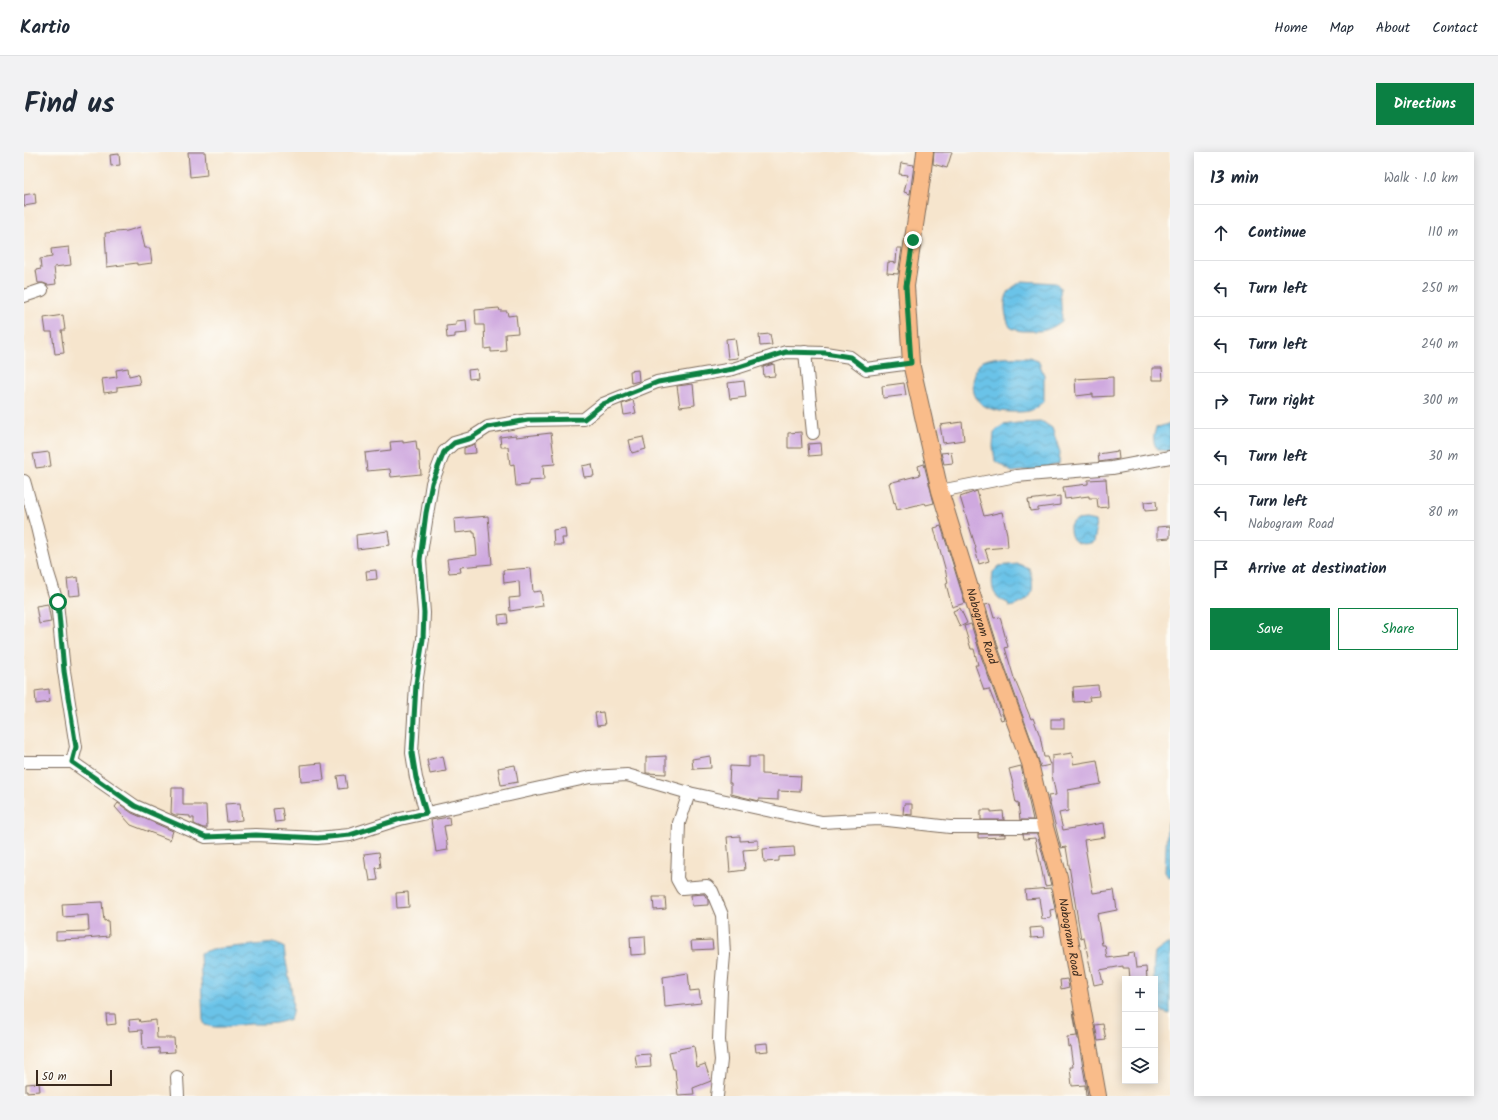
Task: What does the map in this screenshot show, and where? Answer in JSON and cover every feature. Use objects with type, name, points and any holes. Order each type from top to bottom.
[{"type":"main road","name":"Nabogram Road","points":[[925,152],[906,286],[911,363],[940,490],[990,653],[1030,763],[1045,827],[1059,877],[1098,1096]]},
{"type":"street","points":[[24,296],[42,290]]},
{"type":"street","points":[[426,813],[416,778],[412,753],[416,684],[423,639],[424,613],[420,560],[426,513],[432,483],[444,452],[454,443],[471,438],[488,427],[528,420],[584,419],[603,404],[658,382],[733,369],[786,352],[825,353],[850,357],[866,369],[911,363]]},
{"type":"street","points":[[805,352],[813,432]]},
{"type":"street","points":[[940,490],[1016,476],[1112,468],[1170,457]]},
{"type":"street","points":[[24,482],[48,573],[58,602],[64,671],[76,747],[72,762]]},
{"type":"street","points":[[24,762],[72,762],[135,806],[206,837],[256,835],[318,838],[350,835],[400,819],[590,777],[627,775],[689,793],[822,822],[878,820],[950,827],[1045,827]]},
{"type":"street","points":[[689,793],[679,823],[677,878],[682,888],[707,886],[712,891],[722,915],[724,955],[719,1040],[721,1060],[717,1096]]},
{"type":"street","points":[[177,1077],[178,1096]]},
{"type":"water","points":[[1022,281],[1056,283],[1060,287],[1062,321],[1050,329],[1043,330],[1021,331],[1010,327],[1007,319],[1005,304],[1007,295],[1013,287]]},
{"type":"water","points":[[1000,357],[1029,357],[1038,360],[1044,375],[1044,401],[1031,410],[1023,412],[1005,412],[989,408],[978,400],[974,394],[973,386],[975,372],[981,362]]},
{"type":"water","points":[[1043,422],[1052,428],[1060,452],[1059,464],[1043,469],[1012,472],[995,461],[993,446],[994,432],[1003,425]]},
{"type":"water","points":[[1170,423],[1170,451],[1158,450],[1154,439],[1156,428]]},
{"type":"water","points":[[1086,519],[1095,521],[1096,531],[1094,542],[1083,544],[1076,542],[1073,539],[1071,536],[1070,525],[1076,520]]},
{"type":"water","points":[[1018,564],[1029,568],[1032,583],[1031,594],[1024,602],[1009,607],[1008,603],[999,598],[994,591],[992,583],[993,572],[999,566]]},
{"type":"water","points":[[1170,819],[1170,877],[1168,877],[1165,872],[1167,823]]},
{"type":"water","points":[[274,943],[284,947],[293,1004],[290,1019],[265,1024],[222,1027],[205,1025],[203,1020],[200,953],[212,949]]},
{"type":"water","points":[[1167,944],[1170,944],[1170,1014],[1163,1012],[1158,1007],[1158,976],[1154,976],[1155,953]]},
{"type":"building","points":[[188,152],[205,152],[207,175],[190,177]]},
{"type":"building","points":[[934,152],[952,152],[947,168],[933,164]]},
{"type":"building","points":[[119,154],[120,165],[111,166],[110,155]]},
{"type":"building","points":[[901,163],[914,165],[910,194],[904,192],[908,175],[899,174]]},
{"type":"building","points":[[35,193],[36,204],[24,206],[24,195]]},
{"type":"building","points":[[140,227],[145,248],[150,248],[152,263],[137,265],[137,263],[107,267],[105,233],[127,231]]},
{"type":"building","points":[[69,247],[71,265],[54,267],[56,284],[48,285],[38,283],[36,270],[41,269],[40,259],[52,257],[51,249]]},
{"type":"building","points":[[897,248],[902,248],[898,274],[887,273],[888,262],[896,263]]},
{"type":"building","points":[[499,308],[500,311],[507,311],[508,316],[516,315],[518,333],[505,334],[506,351],[491,352],[491,348],[485,349],[484,325],[476,325],[475,310]]},
{"type":"building","points":[[63,315],[65,330],[61,330],[64,353],[55,354],[52,332],[46,332],[44,318]]},
{"type":"building","points":[[466,320],[467,333],[455,334],[455,337],[447,338],[446,326],[456,325],[456,321]]},
{"type":"building","points":[[770,334],[772,345],[760,346],[759,335]]},
{"type":"building","points":[[735,338],[738,358],[728,359],[726,339]]},
{"type":"building","points":[[774,364],[775,376],[764,377],[763,367]]},
{"type":"building","points":[[128,368],[129,376],[138,374],[140,384],[117,387],[117,391],[104,393],[102,379],[117,377],[116,370]]},
{"type":"building","points":[[1152,368],[1162,368],[1163,380],[1152,380]]},
{"type":"building","points":[[477,369],[478,378],[469,379],[468,370]]},
{"type":"building","points":[[638,370],[639,381],[631,383],[630,371]]},
{"type":"building","points":[[1113,377],[1113,396],[1093,397],[1093,394],[1076,396],[1075,379]]},
{"type":"building","points":[[744,381],[746,397],[730,399],[728,383]]},
{"type":"building","points":[[904,383],[906,395],[883,398],[882,386]]},
{"type":"building","points":[[693,384],[695,405],[680,407],[677,386]]},
{"type":"building","points":[[633,400],[636,413],[624,415],[622,404]]},
{"type":"building","points":[[962,422],[964,440],[943,443],[940,425]]},
{"type":"building","points":[[801,432],[802,448],[788,448],[788,433]]},
{"type":"building","points":[[551,433],[555,464],[543,465],[544,480],[529,481],[529,485],[516,486],[514,464],[510,465],[508,447],[501,447],[500,437],[516,435],[516,437]]},
{"type":"building","points":[[643,437],[646,449],[632,453],[629,440]]},
{"type":"building","points":[[403,441],[403,443],[416,441],[417,450],[419,450],[421,474],[391,477],[390,469],[367,471],[365,453],[391,450],[390,442]]},
{"type":"building","points":[[821,443],[822,455],[809,456],[808,444]]},
{"type":"building","points":[[475,444],[476,453],[464,454],[464,448]]},
{"type":"building","points":[[1118,451],[1119,459],[1099,462],[1098,454]]},
{"type":"building","points":[[49,452],[51,466],[36,468],[33,454]]},
{"type":"building","points":[[951,452],[953,463],[944,464],[941,453]]},
{"type":"building","points":[[592,464],[594,476],[584,477],[582,466]]},
{"type":"building","points":[[924,464],[934,503],[926,505],[925,503],[897,510],[889,483],[920,475],[918,466]]},
{"type":"building","points":[[1106,479],[1108,507],[1098,508],[1097,498],[1089,498],[1089,496],[1065,499],[1063,487],[1088,484],[1088,480]]},
{"type":"building","points":[[977,491],[984,516],[1002,512],[1007,534],[1008,547],[985,549],[989,561],[979,564],[976,548],[960,497]]},
{"type":"building","points":[[1060,496],[1060,505],[1038,508],[1038,510],[1030,511],[1028,500]]},
{"type":"building","points":[[1156,501],[1157,510],[1145,511],[1144,502]]},
{"type":"building","points":[[488,516],[492,564],[460,567],[461,572],[449,573],[447,559],[477,555],[475,533],[473,533],[473,531],[455,533],[454,519]]},
{"type":"building","points":[[941,526],[965,603],[952,607],[946,584],[948,583],[945,568],[934,528]]},
{"type":"building","points":[[1170,526],[1170,538],[1157,539],[1157,527]]},
{"type":"building","points":[[565,528],[566,538],[562,538],[563,545],[554,545],[553,530]]},
{"type":"building","points":[[388,531],[390,545],[357,549],[356,535]]},
{"type":"building","points":[[531,568],[533,592],[541,591],[543,606],[510,611],[509,598],[520,597],[519,581],[504,583],[503,570]]},
{"type":"building","points":[[376,570],[377,579],[367,580],[366,571]]},
{"type":"building","points":[[78,577],[80,595],[69,596],[67,579]]},
{"type":"building","points":[[48,604],[51,622],[39,624],[36,606]]},
{"type":"building","points":[[990,604],[994,618],[1000,617],[1008,647],[1005,648],[1014,678],[1031,719],[1033,718],[1040,736],[1044,757],[1047,757],[1050,765],[1041,767],[999,650],[985,605]]},
{"type":"building","points":[[960,608],[967,623],[960,627],[953,611]]},
{"type":"building","points":[[507,614],[508,623],[499,624],[498,615]]},
{"type":"building","points":[[971,624],[1004,719],[1001,720],[989,689],[984,690],[975,665],[978,665],[974,649],[971,649],[964,626]]},
{"type":"building","points":[[1098,685],[1099,696],[1089,697],[1090,701],[1074,702],[1073,687]]},
{"type":"building","points":[[49,689],[50,702],[36,704],[35,691]]},
{"type":"building","points":[[603,712],[605,725],[597,726],[595,713]]},
{"type":"building","points":[[1051,719],[1064,719],[1064,729],[1051,729]]},
{"type":"building","points":[[1072,753],[1073,764],[1097,760],[1101,784],[1068,790],[1068,811],[1059,813],[1063,830],[1103,823],[1105,837],[1084,840],[1093,893],[1114,890],[1117,910],[1097,914],[1102,945],[1105,945],[1107,958],[1128,955],[1127,953],[1134,952],[1136,968],[1146,967],[1147,976],[1130,976],[1129,968],[1123,968],[1123,966],[1100,970],[1103,983],[1094,985],[1084,938],[1081,939],[1066,847],[1061,848],[1048,796],[1056,795],[1052,775],[1052,756]]},
{"type":"building","points":[[443,756],[446,771],[430,774],[427,760]]},
{"type":"building","points":[[666,756],[666,774],[646,773],[646,757]]},
{"type":"building","points":[[710,756],[711,768],[693,769],[692,759]]},
{"type":"building","points":[[749,757],[762,757],[762,774],[801,776],[800,792],[778,791],[778,800],[759,799],[759,801],[731,794],[731,783],[729,783],[730,766],[749,767]]},
{"type":"building","points":[[322,763],[324,780],[301,782],[300,765]]},
{"type":"building","points":[[515,765],[518,782],[501,785],[498,768]]},
{"type":"building","points":[[1021,766],[1033,820],[1020,820],[1018,802],[1016,803],[1009,769]]},
{"type":"building","points":[[345,775],[347,788],[339,789],[337,776]]},
{"type":"building","points":[[172,788],[183,788],[183,805],[206,805],[207,828],[194,824],[194,818],[190,818],[190,816],[175,815],[171,813]]},
{"type":"building","points":[[118,803],[132,813],[173,831],[170,840],[131,825],[115,807]]},
{"type":"building","points":[[240,803],[242,820],[227,822],[225,804]]},
{"type":"building","points":[[904,804],[912,804],[912,815],[903,814]]},
{"type":"building","points":[[282,808],[284,821],[275,822],[273,809]]},
{"type":"building","points":[[981,810],[991,810],[991,812],[1003,811],[1004,820],[981,820]]},
{"type":"building","points":[[449,817],[450,825],[444,826],[448,850],[436,852],[431,820]]},
{"type":"building","points":[[978,834],[1005,834],[1005,837],[978,838]]},
{"type":"building","points":[[1023,834],[1037,834],[1051,885],[1045,886],[1035,838],[1024,839]]},
{"type":"building","points":[[740,836],[740,841],[758,840],[758,849],[743,850],[745,870],[730,872],[727,837]]},
{"type":"building","points":[[794,847],[795,856],[779,857],[779,861],[764,862],[763,849]]},
{"type":"building","points":[[379,852],[381,867],[376,868],[378,880],[370,881],[368,869],[366,869],[364,854]]},
{"type":"building","points":[[1051,888],[1055,909],[1050,910],[1051,918],[1042,919],[1039,898],[1026,899],[1025,890]]},
{"type":"building","points":[[408,892],[409,907],[397,908],[396,893]]},
{"type":"building","points":[[704,894],[708,900],[708,905],[692,906],[691,895]]},
{"type":"building","points":[[653,897],[665,897],[666,909],[654,910]]},
{"type":"building","points":[[102,902],[104,921],[108,920],[109,936],[56,940],[56,932],[89,931],[88,915],[63,917],[62,904]]},
{"type":"building","points":[[1043,927],[1044,937],[1031,938],[1030,928]]},
{"type":"building","points":[[645,936],[646,954],[631,955],[630,937]]},
{"type":"building","points":[[712,940],[713,949],[692,950],[691,941]]},
{"type":"building","points":[[688,973],[690,991],[699,990],[701,1003],[665,1007],[663,977]]},
{"type":"building","points":[[1067,979],[1069,987],[1061,989],[1060,980]]},
{"type":"building","points":[[1073,1010],[1088,1096],[1086,1096],[1085,1085],[1072,1086],[1070,1067],[1073,1067],[1067,1037],[1077,1036]]},
{"type":"building","points":[[106,1014],[115,1014],[116,1024],[107,1025]]},
{"type":"building","points":[[139,1019],[140,1022],[156,1020],[157,1038],[174,1038],[175,1052],[159,1053],[159,1048],[143,1049],[142,1030],[130,1031],[129,1020]]},
{"type":"building","points":[[1103,1024],[1106,1040],[1098,1041],[1095,1025]]},
{"type":"building","points":[[767,1043],[768,1051],[756,1052],[755,1044]]},
{"type":"building","points":[[694,1046],[697,1067],[705,1064],[711,1081],[693,1088],[694,1094],[678,1095],[675,1069],[673,1069],[669,1052]]},
{"type":"building","points":[[650,1054],[651,1067],[637,1068],[635,1055]]},
{"type":"building","points":[[39,1083],[40,1091],[26,1092],[26,1084]]},
{"type":"route","points":[[58,602],[64,671],[76,747],[72,762],[135,806],[206,837],[256,835],[318,838],[350,835],[400,819],[426,813],[416,778],[412,753],[416,684],[423,639],[424,613],[420,560],[426,513],[432,483],[444,452],[454,443],[471,438],[488,427],[528,420],[584,419],[603,404],[658,382],[733,369],[786,352],[825,353],[850,357],[866,369],[911,363],[906,286],[913,240]]}]
